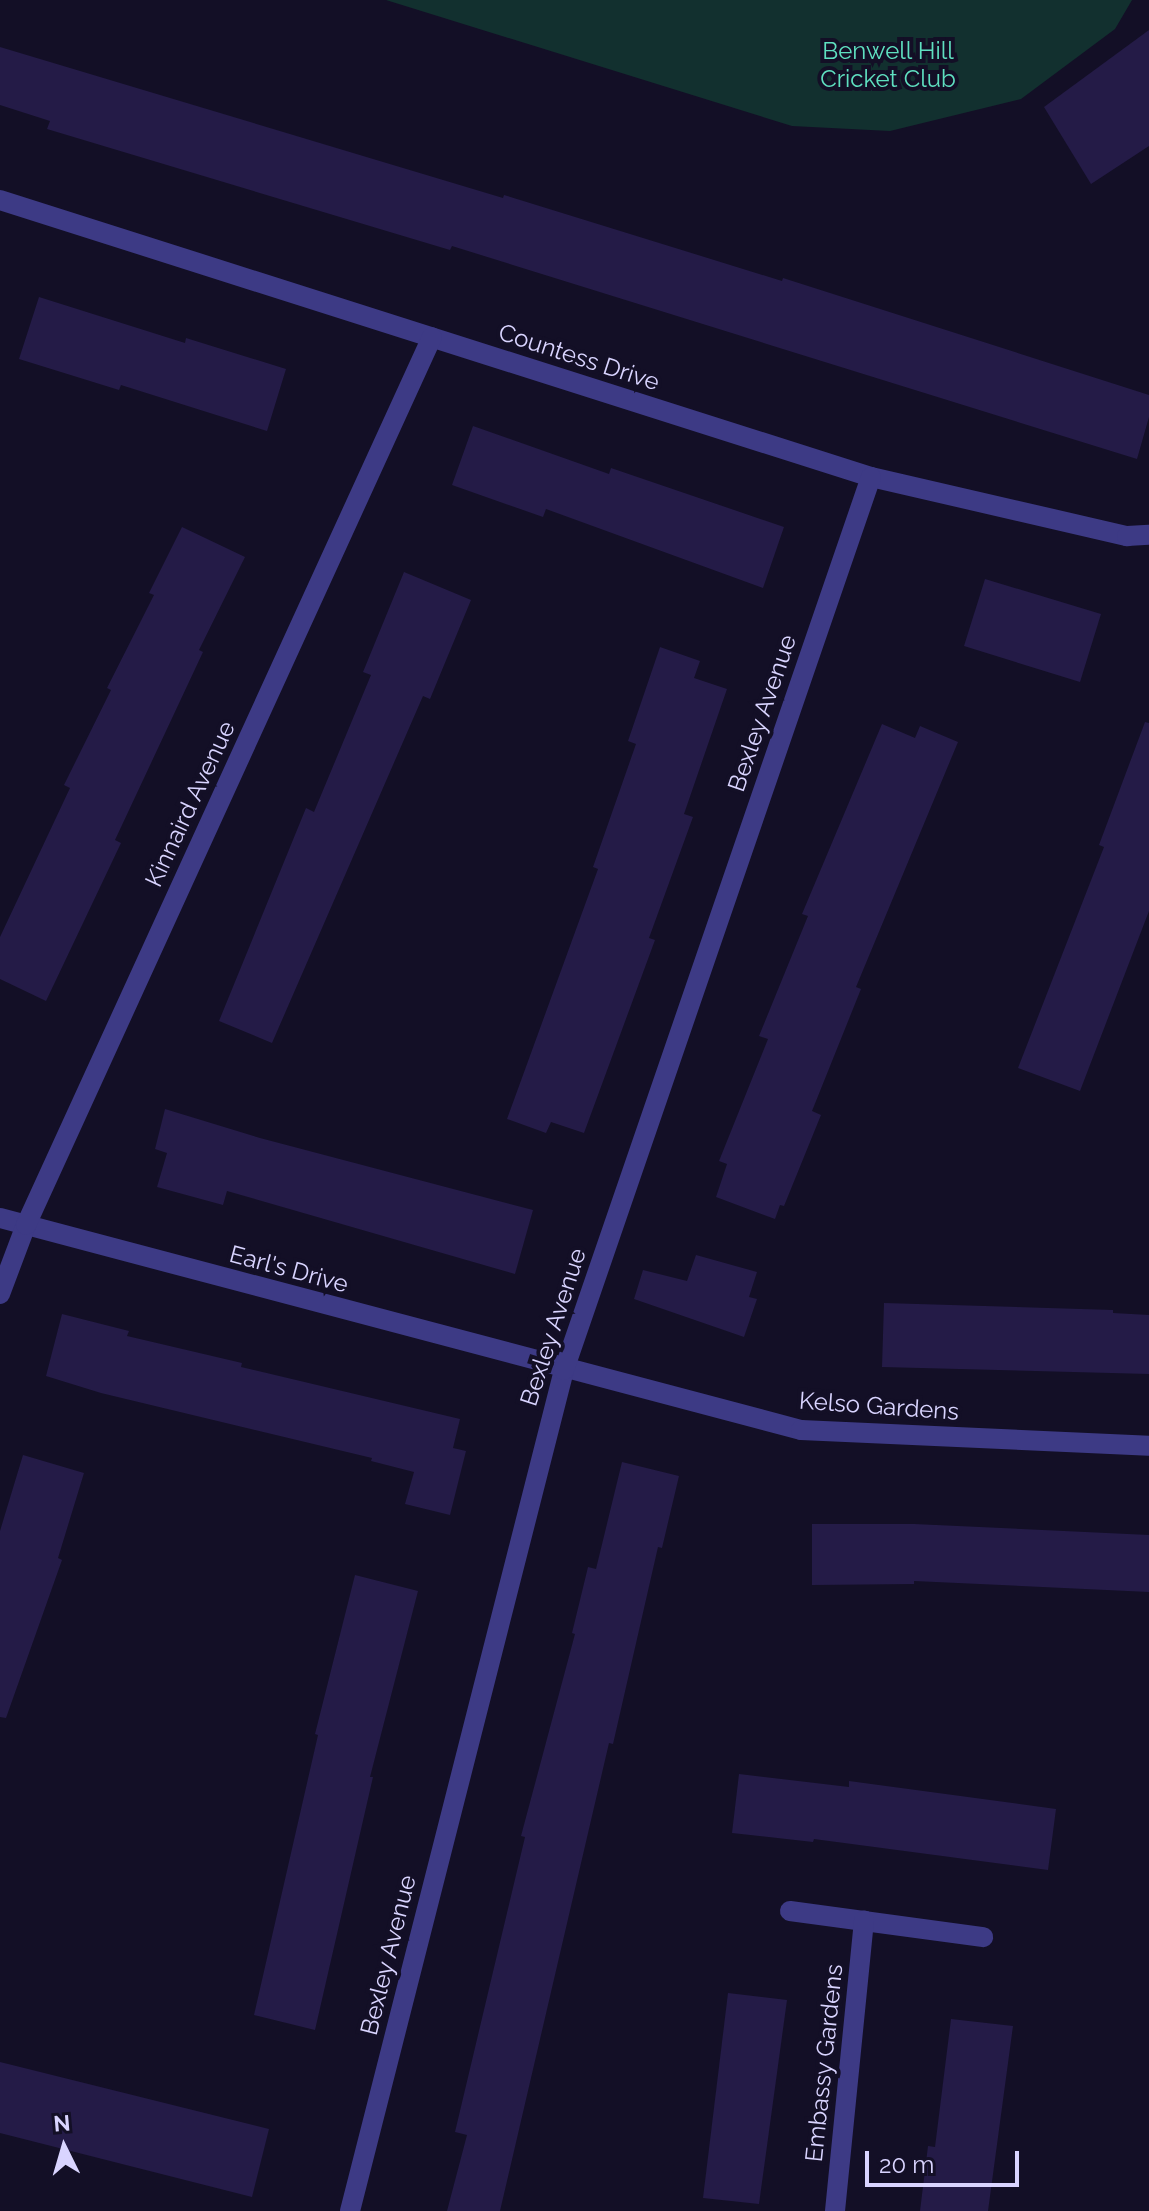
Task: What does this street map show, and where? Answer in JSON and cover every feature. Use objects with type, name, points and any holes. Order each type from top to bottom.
[{"type":"street","name":"Countess Drive","points":[[0,200],[871,477],[1127,536],[1149,535]]},
{"type":"street","name":"Kinnaird Avenue","points":[[0,1294],[26,1225],[432,337]]},
{"type":"street","name":"Bexley Avenue","points":[[350,2211],[564,1370],[871,477]]},
{"type":"street","name":"Earl's Drive","points":[[0,1218],[564,1370]]},
{"type":"street","name":"Kelso Gardens","points":[[564,1370],[801,1430],[1149,1446]]},
{"type":"street","points":[[790,1911],[983,1937]]},
{"type":"street","name":"Embassy Gardens","points":[[835,2211],[864,1920]]},
{"type":"green space","name":"Benwell Hill Cricket Club","points":[[386,0],[1132,0],[1115,29],[1021,99],[890,131],[792,126]]},
{"type":"building","points":[[1149,30],[1149,146],[1091,184],[1044,107]]},
{"type":"building","points":[[0,47],[503,198],[504,195],[782,281],[783,278],[1149,395],[1149,417],[1137,459],[452,246],[450,250],[47,129],[50,121],[0,105]]},
{"type":"building","points":[[39,297],[185,343],[186,338],[286,369],[267,431],[121,385],[119,390],[19,359]]},
{"type":"building","points":[[473,426],[609,474],[611,468],[784,527],[763,588],[546,509],[543,517],[452,485]]},
{"type":"building","points":[[182,527],[245,557],[199,650],[203,652],[115,840],[121,843],[46,1001],[0,979],[0,937],[70,788],[64,785],[111,690],[107,688],[154,595],[149,593]]},
{"type":"building","points":[[404,572],[471,600],[430,699],[423,696],[272,1043],[219,1021],[306,808],[314,812],[371,675],[363,672]]},
{"type":"building","points":[[985,579],[1101,614],[1080,682],[964,646]]},
{"type":"building","points":[[660,647],[700,661],[694,678],[727,689],[684,814],[693,817],[649,938],[655,940],[584,1133],[551,1122],[546,1133],[507,1119],[598,869],[593,867],[636,744],[628,741]]},
{"type":"building","points":[[1145,722],[1149,723],[1149,911],[1080,1091],[1018,1068],[1104,847],[1099,845]]},
{"type":"building","points":[[882,724],[915,738],[920,726],[958,742],[856,987],[861,989],[812,1111],[821,1115],[784,1206],[780,1205],[775,1219],[716,1197],[727,1164],[719,1161],[768,1039],[759,1036],[808,916],[802,914]]},
{"type":"building","points":[[165,1109],[260,1138],[533,1210],[515,1274],[227,1191],[223,1205],[157,1187],[167,1153],[155,1149]]},
{"type":"building","points":[[696,1255],[757,1272],[749,1297],[757,1299],[744,1337],[634,1299],[643,1270],[687,1281]]},
{"type":"building","points":[[884,1303],[1113,1310],[1113,1313],[1149,1315],[1149,1374],[882,1367]]},
{"type":"building","points":[[62,1314],[129,1331],[127,1336],[242,1363],[241,1367],[460,1419],[453,1448],[466,1451],[450,1515],[405,1504],[414,1472],[371,1461],[372,1458],[101,1393],[46,1376]]},
{"type":"building","points":[[23,1455],[84,1473],[58,1558],[62,1560],[6,1718],[0,1717],[0,1531]]},
{"type":"building","points":[[622,1462],[679,1476],[662,1548],[658,1547],[613,1744],[609,1743],[500,2211],[447,2211],[467,2135],[455,2132],[525,1837],[521,1836],[575,1634],[572,1633],[588,1567],[596,1569]]},
{"type":"building","points":[[812,1524],[914,1524],[1149,1535],[1149,1592],[914,1581],[914,1584],[812,1585]]},
{"type":"building","points":[[355,1575],[418,1591],[370,1777],[373,1777],[315,2030],[254,2015],[318,1735],[315,1734]]},
{"type":"building","points":[[739,1774],[849,1787],[849,1781],[1056,1809],[1048,1870],[814,1839],[813,1842],[732,1833]]},
{"type":"building","points":[[728,1993],[787,2000],[759,2204],[703,2198]]},
{"type":"building","points":[[951,2019],[1013,2026],[988,2211],[920,2211],[928,2146],[935,2147]]},
{"type":"building","points":[[0,2062],[269,2129],[252,2197],[0,2133]]}]
